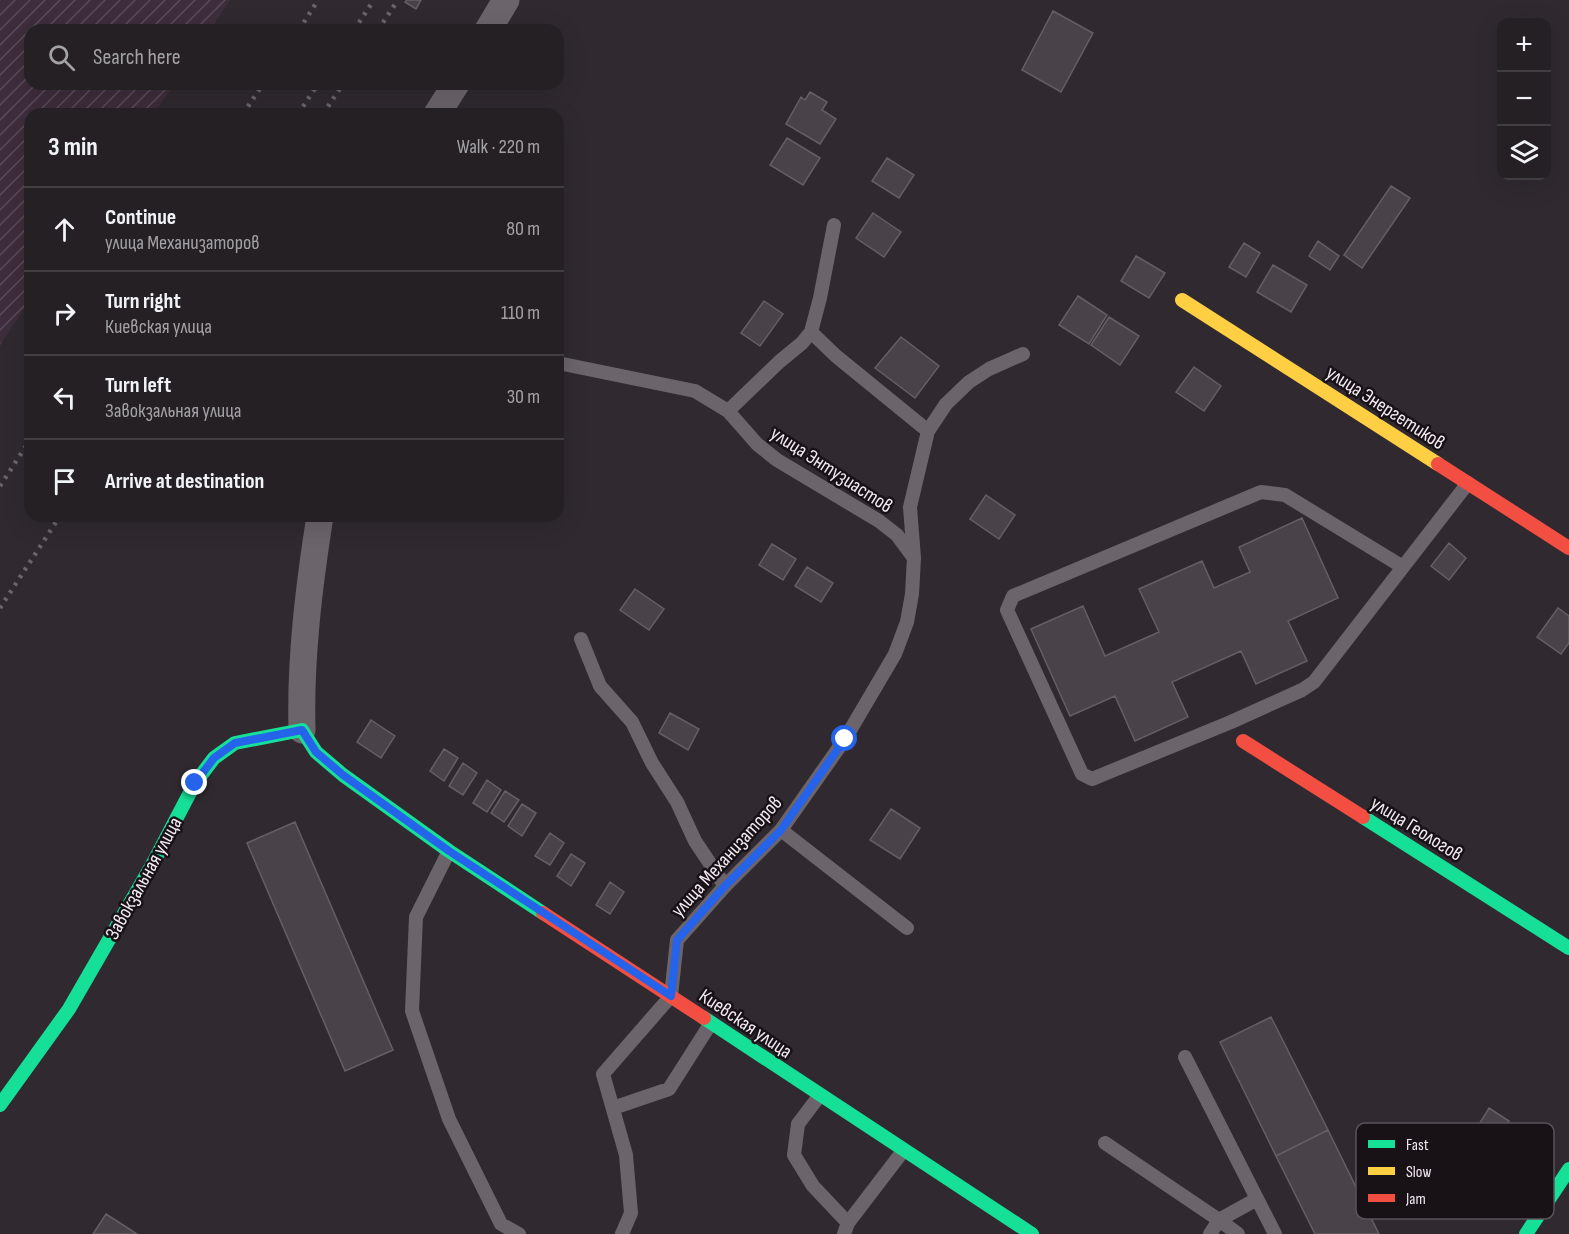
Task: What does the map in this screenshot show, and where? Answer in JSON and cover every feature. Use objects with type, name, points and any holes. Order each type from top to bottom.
[{"type":"street","points":[[492,24],[506,0]]},
{"type":"street","points":[[441,108],[452,90]]},
{"type":"street","name":"улица Энергетиков","points":[[1182,300],[1569,548]]},
{"type":"street","points":[[302,730],[301,699],[304,658],[312,568],[319,522]]},
{"type":"street","name":"Киевская улица","points":[[302,730],[316,752],[343,775],[449,851],[1032,1234]]},
{"type":"street","name":"Завокзальная улица","points":[[0,1105],[69,1010],[152,865],[195,783],[214,758],[235,743],[302,730]]},
{"type":"street","name":"улица Геологов","points":[[1243,741],[1569,948]]},
{"type":"street","points":[[1554,1192],[1569,1169]]},
{"type":"street","points":[[1526,1234],[1536,1219]]},
{"type":"lane","points":[[728,411],[812,332],[834,225]]},
{"type":"lane","points":[[812,332],[836,356],[928,431]]},
{"type":"lane","name":"улица Механизаторов","points":[[671,996],[677,940],[725,886],[781,830],[845,739],[895,654],[907,622],[912,594],[914,558],[910,507],[928,431],[946,404],[969,382],[988,369],[1023,354]]},
{"type":"lane","name":"улица Энтузиастов","points":[[564,365],[695,391],[728,411],[757,444],[777,460],[879,521],[897,535],[914,558]]},
{"type":"lane","points":[[1404,567],[1285,495],[1261,492],[1013,596],[1007,610],[1082,774],[1092,779],[1230,722],[1302,690],[1314,682],[1404,567],[1468,483]]},
{"type":"lane","points":[[580,639],[600,686],[632,722],[652,763],[677,802],[695,841],[725,886]]},
{"type":"lane","points":[[1230,722],[1243,741]]},
{"type":"lane","points":[[781,830],[907,928]]},
{"type":"lane","points":[[449,851],[416,917],[412,1011],[449,1119],[501,1224],[519,1234]]},
{"type":"lane","points":[[622,1234],[631,1213],[626,1155],[603,1074],[671,996]]},
{"type":"lane","points":[[613,1108],[669,1089],[711,1023]]},
{"type":"lane","points":[[1185,1057],[1275,1234]]},
{"type":"lane","points":[[820,1095],[798,1124],[794,1155],[813,1186],[846,1229],[903,1151]]},
{"type":"lane","points":[[1105,1143],[1238,1234]]},
{"type":"lane","points":[[1210,1234],[1218,1220],[1257,1199]]},
{"type":"shaded area","points":[[0,0],[230,0],[214,24],[24,24],[24,90],[170,90],[158,108],[24,108],[24,309],[0,345]]},
{"type":"building","points":[[421,0],[416,9],[405,2]]},
{"type":"building","points":[[1053,11],[1093,33],[1061,92],[1022,70]]},
{"type":"building","points":[[810,92],[827,102],[822,110],[836,119],[820,144],[786,124],[801,97],[805,100]]},
{"type":"building","points":[[787,138],[820,158],[803,185],[770,165]]},
{"type":"building","points":[[887,158],[914,175],[899,198],[872,181]]},
{"type":"building","points":[[1391,186],[1410,198],[1362,268],[1344,255]]},
{"type":"building","points":[[873,213],[901,232],[884,257],[856,238]]},
{"type":"building","points":[[1318,241],[1339,256],[1330,270],[1309,256]]},
{"type":"building","points":[[1244,243],[1260,253],[1246,277],[1229,267]]},
{"type":"building","points":[[1136,256],[1165,273],[1149,298],[1121,281]]},
{"type":"building","points":[[1273,265],[1307,285],[1291,312],[1257,292]]},
{"type":"building","points":[[1078,296],[1107,315],[1089,344],[1059,325]]},
{"type":"building","points":[[764,301],[783,314],[760,346],[741,333]]},
{"type":"building","points":[[1109,317],[1139,336],[1120,365],[1091,345]]},
{"type":"building","points":[[901,337],[939,366],[915,398],[875,368]]},
{"type":"building","points":[[1194,367],[1221,386],[1204,411],[1176,392]]},
{"type":"building","points":[[986,495],[1015,515],[999,539],[970,519]]},
{"type":"building","points":[[1302,518],[1338,598],[1288,621],[1307,661],[1256,684],[1241,651],[1172,682],[1188,717],[1135,741],[1115,696],[1070,716],[1031,629],[1083,606],[1105,656],[1159,632],[1139,589],[1202,561],[1214,588],[1250,572],[1239,547]]},
{"type":"building","points":[[1449,543],[1466,558],[1449,580],[1431,566]]},
{"type":"building","points":[[772,544],[796,559],[783,580],[759,565]]},
{"type":"building","points":[[807,567],[833,583],[821,602],[795,586]]},
{"type":"building","points":[[635,589],[664,609],[649,630],[620,610]]},
{"type":"building","points":[[1558,608],[1569,616],[1569,643],[1561,654],[1537,637]]},
{"type":"building","points":[[670,713],[699,729],[688,750],[659,733]]},
{"type":"building","points":[[371,720],[395,736],[381,758],[357,742]]},
{"type":"building","points":[[444,749],[458,758],[444,781],[430,771]]},
{"type":"building","points":[[463,763],[477,773],[463,795],[449,786]]},
{"type":"building","points":[[487,780],[501,790],[487,812],[473,803]]},
{"type":"building","points":[[505,791],[519,800],[504,822],[491,813]]},
{"type":"building","points":[[522,804],[536,813],[522,836],[508,826]]},
{"type":"building","points":[[891,809],[920,828],[900,859],[870,840]]},
{"type":"building","points":[[295,822],[393,1050],[345,1071],[247,843]]},
{"type":"building","points":[[550,833],[564,843],[550,865],[535,856]]},
{"type":"building","points":[[571,854],[585,863],[571,886],[557,876]]},
{"type":"building","points":[[610,882],[624,892],[610,914],[596,905]]},
{"type":"building","points":[[1271,1017],[1328,1130],[1276,1156],[1220,1042]]},
{"type":"building","points":[[1489,1108],[1509,1121],[1508,1123],[1480,1123]]},
{"type":"building","points":[[1328,1130],[1356,1187],[1356,1219],[1372,1219],[1379,1234],[1315,1234],[1276,1156]]},
{"type":"building","points":[[106,1214],[137,1234],[93,1234]]},
{"type":"railway","points":[[303,24],[318,0]]},
{"type":"railway","points":[[358,24],[374,0]]},
{"type":"railway","points":[[382,24],[398,0]]},
{"type":"railway","points":[[247,108],[259,90]]},
{"type":"railway","points":[[302,108],[314,90]]},
{"type":"railway","points":[[327,108],[339,90]]},
{"type":"railway","points":[[0,486],[24,449]]},
{"type":"railway","points":[[0,608],[56,522]]},
{"type":"traffic: fast","points":[[0,1105],[69,1009],[152,865],[195,783],[214,758],[235,743],[302,730],[316,752],[343,775],[449,851],[543,913]]},
{"type":"traffic: fast","points":[[1363,817],[1569,948]]},
{"type":"traffic: fast","points":[[704,1018],[1032,1234]]},
{"type":"traffic: fast","points":[[1554,1192],[1569,1169]]},
{"type":"traffic: fast","points":[[1526,1234],[1536,1219]]},
{"type":"traffic: slow","points":[[1182,300],[1438,464]]},
{"type":"traffic: jam","points":[[1438,464],[1569,548]]},
{"type":"traffic: jam","points":[[1243,741],[1363,817]]},
{"type":"traffic: jam","points":[[543,913],[704,1018]]},
{"type":"route","points":[[195,783],[214,758],[235,743],[302,730],[316,752],[343,775],[449,851],[671,996],[677,940],[725,886],[781,830],[845,739]]}]
